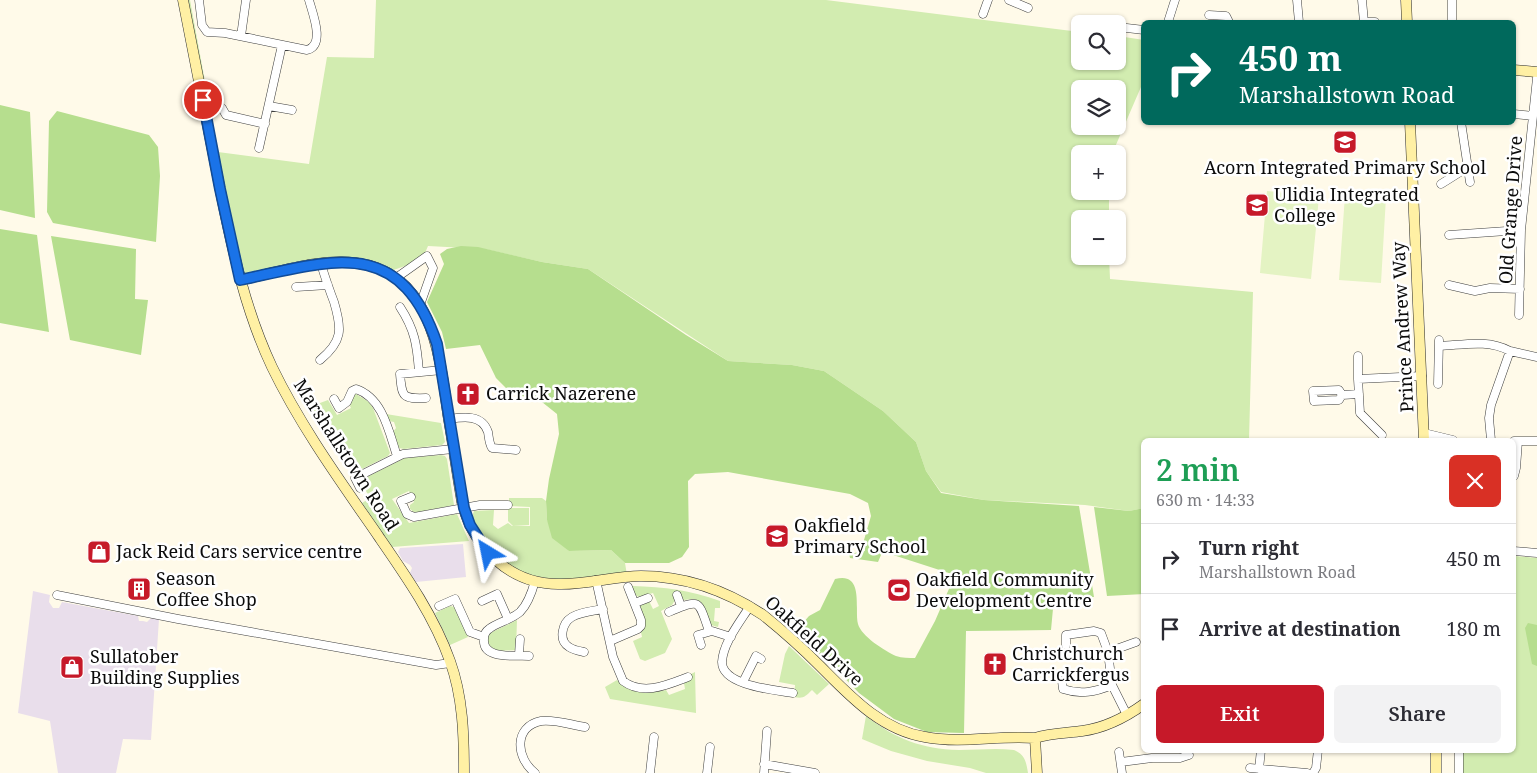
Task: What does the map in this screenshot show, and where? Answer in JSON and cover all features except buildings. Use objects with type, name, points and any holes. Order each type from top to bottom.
[{"type":"street","name":"Marshallstown Road","points":[[183,0],[214,161],[247,304],[271,366],[290,402],[318,448],[412,586],[431,618],[450,663],[461,708],[464,773]]},
{"type":"street","points":[[199,0],[202,23],[205,30],[210,33],[241,36],[307,50],[314,46],[316,22],[309,0]]},
{"type":"street","points":[[241,36],[246,0]]},
{"type":"street","points":[[983,14],[988,0]]},
{"type":"street","points":[[1009,0],[1028,8]]},
{"type":"street","points":[[1169,20],[1175,0]]},
{"type":"street","points":[[1297,0],[1299,20]]},
{"type":"street","points":[[1362,0],[1368,20]]},
{"type":"street","points":[[1406,0],[1407,20]]},
{"type":"street","points":[[1452,0],[1452,20]]},
{"type":"street","points":[[1210,15],[1226,16],[1228,20]]},
{"type":"street","points":[[1126,28],[1141,30]]},
{"type":"street","points":[[259,148],[282,45]]},
{"type":"street","points":[[1516,70],[1537,72]]},
{"type":"street","name":"Old Grange Drive","points":[[1519,315],[1521,230],[1537,78]]},
{"type":"street","points":[[269,106],[292,110]]},
{"type":"street","points":[[222,108],[226,115],[265,124]]},
{"type":"street","points":[[1516,114],[1533,116]]},
{"type":"street","name":"Prince Andrew Way","points":[[1410,125],[1424,436]]},
{"type":"street","points":[[1461,125],[1470,182]]},
{"type":"street","points":[[1441,184],[1468,167]]},
{"type":"street","points":[[1449,235],[1521,230]]},
{"type":"street","points":[[396,278],[427,256],[433,268],[420,305]]},
{"type":"street","name":"Oakfield Drive","points":[[240,280],[321,264],[341,262],[366,265],[396,278],[406,287],[420,305],[431,326],[437,344],[464,508],[475,536],[492,557],[513,572],[535,581],[558,584],[642,576],[670,578],[709,587],[750,606],[763,615],[867,710],[907,734],[965,741],[1022,737],[1035,738],[1044,735],[1100,728],[1141,708]]},
{"type":"street","points":[[320,360],[333,348],[340,331],[339,319],[321,264]]},
{"type":"street","points":[[304,277],[306,286]]},
{"type":"street","points":[[296,287],[328,285]]},
{"type":"street","points":[[1450,285],[1475,291],[1490,288],[1520,290]]},
{"type":"street","points":[[400,307],[408,319],[416,342],[418,372]]},
{"type":"street","points":[[1438,384],[1439,343],[1482,342],[1537,357]]},
{"type":"street","points":[[1490,438],[1491,405],[1510,351]]},
{"type":"street","points":[[1358,356],[1360,413],[1382,434]]},
{"type":"street","points":[[426,398],[406,398],[402,392],[400,374],[442,370]]},
{"type":"street","points":[[1358,379],[1422,376]]},
{"type":"street","points":[[334,399],[339,408],[347,402],[352,391],[356,389],[373,400],[382,413],[397,456]]},
{"type":"street","points":[[1342,395],[1359,394]]},
{"type":"street","points":[[449,420],[465,417],[475,419],[486,428],[492,448],[516,450]]},
{"type":"street","points":[[1424,436],[1438,438]]},
{"type":"street","points":[[1516,468],[1516,441],[1537,441]]},
{"type":"street","points":[[360,488],[356,478],[397,456],[453,449]]},
{"type":"street","points":[[410,497],[401,501],[408,514],[412,517],[480,505],[508,505]]},
{"type":"street","points":[[1516,551],[1537,553]]},
{"type":"street","points":[[596,580],[613,656],[621,679],[631,686],[642,689],[652,688],[688,677]]},
{"type":"street","points":[[529,656],[490,652],[485,647],[484,637],[489,629],[523,608],[535,581]]},
{"type":"street","points":[[610,641],[641,626],[641,621],[628,587]]},
{"type":"street","points":[[482,600],[497,594],[508,619]]},
{"type":"street","points":[[57,595],[187,621],[436,665],[450,663]]},
{"type":"street","points":[[677,595],[681,606]]},
{"type":"street","points":[[635,603],[648,598]]},
{"type":"street","points":[[439,606],[455,599],[470,632],[484,637]]},
{"type":"street","points":[[669,612],[691,602],[699,605],[709,631]]},
{"type":"street","points":[[750,606],[731,637],[724,656],[723,667],[728,675],[743,682],[761,688],[793,693]]},
{"type":"street","points":[[584,652],[572,649],[566,645],[563,629],[568,620],[578,614],[603,609]]},
{"type":"street","points":[[701,644],[698,635],[709,631],[731,637]]},
{"type":"street","points":[[1066,644],[1066,635],[1098,631],[1104,636],[1112,684],[1127,715]]},
{"type":"street","points":[[519,655],[520,639]]},
{"type":"street","points":[[1108,652],[1136,642]]},
{"type":"street","points":[[743,682],[756,656]]},
{"type":"street","points":[[1064,697],[1063,685],[1073,692],[1085,693],[1112,684]]},
{"type":"street","points":[[535,773],[526,765],[520,751],[522,738],[530,726],[545,721],[585,727]]},
{"type":"street","points":[[764,773],[767,732]]},
{"type":"street","points":[[650,773],[654,737]]},
{"type":"street","points":[[1035,738],[1037,773]]},
{"type":"street","points":[[707,773],[710,747]]},
{"type":"street","points":[[1119,752],[1122,773]]},
{"type":"street","points":[[1259,769],[1261,753]]},
{"type":"street","points":[[1313,773],[1316,768],[1318,753]]},
{"type":"street","points":[[1436,753],[1436,773]]},
{"type":"street","points":[[1459,753],[1459,773]]},
{"type":"street","points":[[1121,762],[1151,754],[1180,758],[1189,756]]},
{"type":"street","points":[[764,764],[816,773]]},
{"type":"street","points":[[1250,768],[1308,773]]},
{"type":"shaded area","points":[[463,544],[466,577],[416,582],[410,573],[412,568],[403,561],[398,552],[400,548]]},
{"type":"shaded area","points":[[33,591],[50,595],[49,602],[53,608],[59,608],[62,602],[138,616],[139,621],[147,622],[151,618],[159,619],[151,740],[123,739],[116,773],[58,773],[50,721],[18,713]]},
{"type":"green space","points":[[187,0],[190,0],[218,152],[309,164],[327,57],[374,58],[376,0],[826,0],[1071,31],[1071,70],[1126,70],[1126,37],[1141,40],[1141,87],[1126,122],[1126,80],[1071,80],[1071,135],[1120,135],[1116,145],[1071,145],[1071,200],[1109,200],[1109,210],[1071,210],[1071,265],[1109,265],[1110,279],[1253,292],[1249,438],[1141,438],[1141,509],[1129,511],[1085,505],[984,500],[941,492],[926,471],[916,442],[883,411],[824,371],[792,365],[728,361],[588,269],[542,262],[485,249],[428,246],[422,260],[385,273],[355,263],[240,280]]},
{"type":"green space","points":[[0,105],[30,112],[35,218],[0,210]]},
{"type":"green space","points":[[57,111],[149,135],[158,147],[160,176],[156,242],[53,223],[47,212],[49,121]]},
{"type":"green space","points":[[1267,191],[1319,197],[1311,279],[1260,273]]},
{"type":"green space","points":[[1345,195],[1386,197],[1381,283],[1339,280]]},
{"type":"green space","points":[[0,229],[37,235],[49,332],[0,323]]},
{"type":"green space","points":[[51,236],[136,249],[135,299],[148,300],[141,355],[70,340]]},
{"type":"green space","points":[[461,246],[478,247],[542,262],[588,269],[728,361],[792,365],[824,371],[883,411],[916,442],[926,471],[941,493],[984,500],[1079,506],[1094,597],[1054,598],[1051,630],[966,631],[964,733],[927,732],[894,719],[859,693],[832,665],[801,638],[802,624],[809,616],[820,610],[835,579],[844,578],[851,581],[854,586],[860,629],[880,647],[896,656],[915,658],[935,621],[955,575],[890,554],[881,555],[878,562],[850,558],[849,554],[865,551],[864,540],[871,516],[868,503],[850,494],[728,472],[695,474],[688,481],[689,547],[682,557],[669,563],[625,563],[611,550],[569,551],[552,538],[547,520],[546,501],[549,479],[559,434],[557,414],[542,402],[510,392],[496,378],[480,345],[446,349],[442,332],[427,302],[444,264],[440,254],[447,249]]},
{"type":"green space","points":[[356,394],[369,402],[373,408],[390,453],[388,456],[352,474],[306,401],[320,403],[328,400],[337,415],[351,408],[353,395]]},
{"type":"green space","points":[[386,414],[441,423],[445,442],[442,445],[399,448],[393,432],[396,428],[394,422],[389,421]]},
{"type":"green space","points":[[441,455],[447,459],[454,505],[415,513],[410,509],[410,505],[414,502],[409,491],[392,499],[409,523],[457,514],[469,541],[392,547],[362,503],[370,498],[361,480],[405,458]]},
{"type":"green space","points":[[509,498],[542,498],[546,501],[547,520],[569,551],[611,550],[625,563],[627,575],[556,579],[536,576],[518,570],[501,559],[486,541],[472,517],[474,511],[494,510],[493,525],[498,529],[508,523],[512,526],[530,526],[530,507],[509,506]]},
{"type":"green space","points":[[1094,507],[1129,511],[1141,509],[1141,594],[1107,596]]},
{"type":"green space","points":[[508,508],[529,508],[529,525],[513,526],[508,521]]},
{"type":"green space","points":[[1516,556],[1537,558],[1537,773],[1460,773],[1459,753],[1516,753]]},
{"type":"green space","points":[[632,586],[677,590],[720,601],[720,608],[715,608],[714,621],[719,622],[718,627],[711,625],[701,602],[694,599],[683,600],[678,593],[673,595],[675,600],[672,605],[661,611],[672,639],[665,653],[645,661],[640,659],[633,641],[642,637],[641,632],[645,626],[640,606],[649,601],[653,609],[659,606],[653,593],[639,597],[635,595]]},
{"type":"green space","points":[[450,606],[454,607],[468,637],[450,645],[435,613]]},
{"type":"green space","points":[[517,620],[516,650],[497,651],[491,649],[487,642],[488,634]]},
{"type":"green space","points":[[1528,623],[1537,625],[1537,666],[1532,664],[1525,628]]},
{"type":"green space","points":[[789,646],[829,684],[817,695],[812,690],[804,697],[794,697],[795,685],[779,682],[785,654]]},
{"type":"green space","points":[[695,672],[696,713],[610,699],[605,687],[617,680],[634,691],[646,693],[666,690],[669,695],[685,689],[684,683],[689,675]]},
{"type":"green space","points":[[866,716],[899,737],[933,748],[1014,750],[1021,754],[1027,765],[1028,773],[986,773],[970,768],[927,761],[891,751],[862,739]]},
{"type":"place","name":"Acorn Integrated Primary School","points":[[1345,142]]},
{"type":"place","name":"Ulidia Integrated College","points":[[1257,205]]},
{"type":"place","name":"Carrick Nazerene","points":[[468,394]]},
{"type":"place","name":"Oakfield Primary School","points":[[777,536]]},
{"type":"place","name":"Jack Reid Cars service centre","points":[[99,552]]},
{"type":"place","name":"Season Coffee Shop","points":[[139,589]]},
{"type":"place","name":"Oakfield Community Development Centre","points":[[899,590]]},
{"type":"place","name":"Christchurch Carrickfergus","points":[[995,664]]},
{"type":"place","name":"Sullatober Building Supplies","points":[[72,667]]},
{"type":"route","points":[[203,100],[212,152],[240,280],[307,266],[341,262],[356,263],[373,267],[396,278],[415,297],[424,311],[437,344],[462,502],[470,525],[479,542],[488,553]]}]
